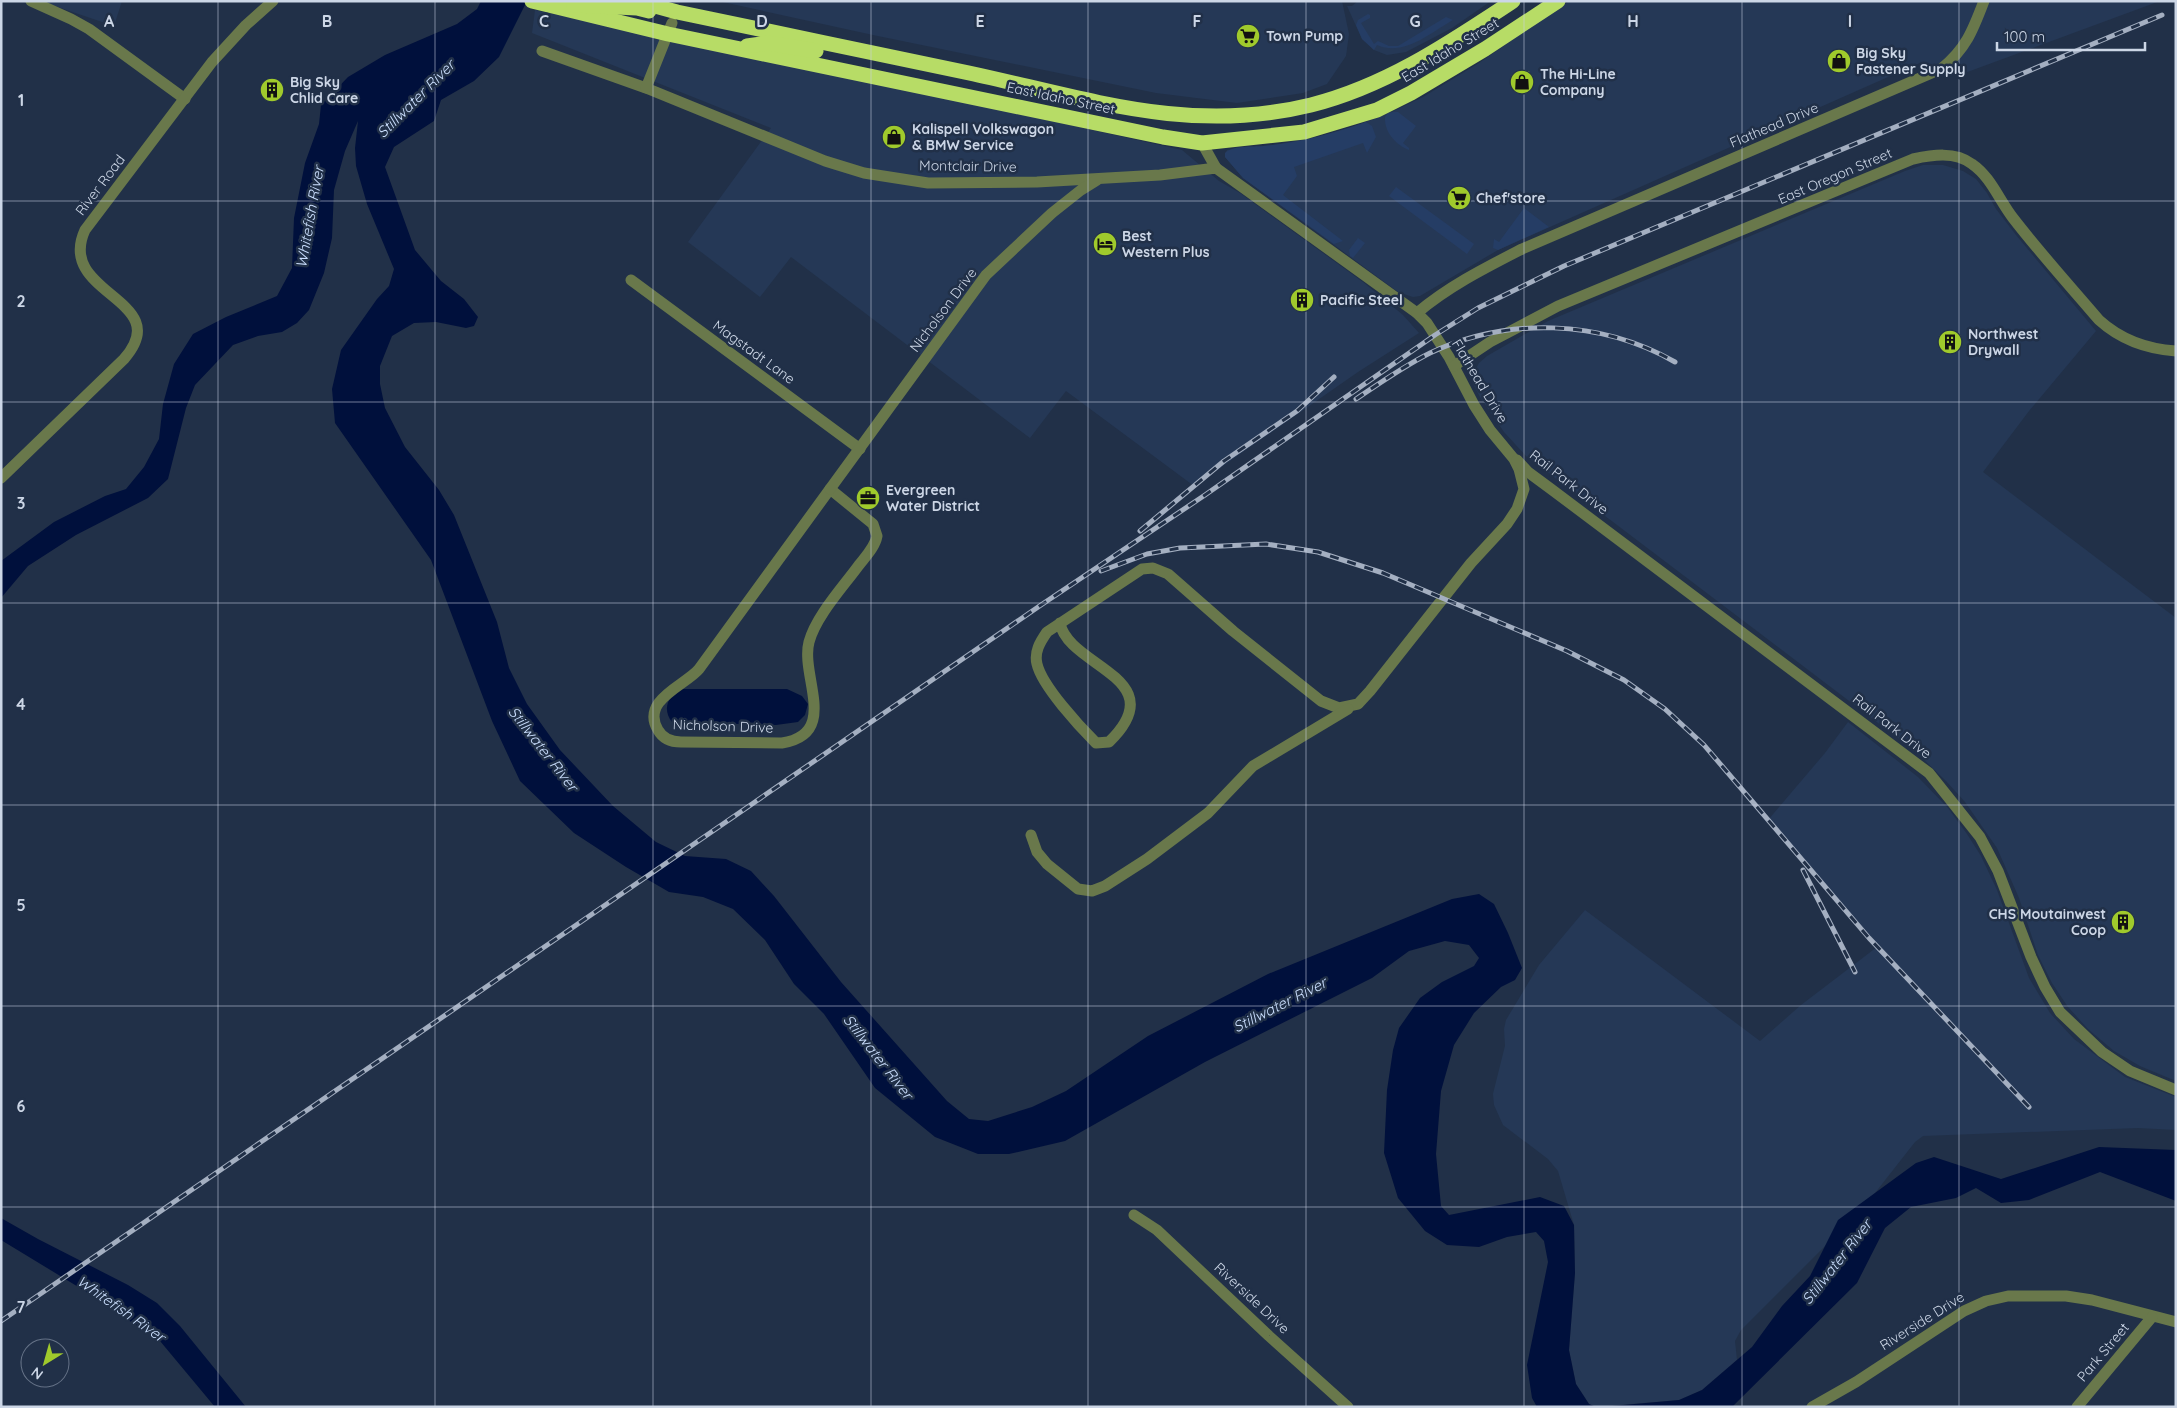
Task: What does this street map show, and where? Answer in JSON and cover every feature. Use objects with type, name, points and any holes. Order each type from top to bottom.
[{"type":"highway","name":"East Idaho Street","points":[[532,1],[555,7],[896,58],[1145,112],[1206,118],[1256,115],[1329,100],[1388,78],[1438,50],[1512,1]]},
{"type":"highway","name":"East Idaho Street","points":[[637,1],[672,23],[736,48],[1163,137],[1202,143],[1304,132],[1377,110],[1411,93],[1485,49],[1558,1]]},
{"type":"highway","points":[[555,7],[583,5],[637,8],[665,15],[672,23]]},
{"type":"highway","points":[[736,48],[768,43],[872,60],[896,58]]},
{"type":"street","points":[[31,1],[71,18],[89,29],[185,99]]},
{"type":"street","name":"River Road","points":[[1,478],[124,359],[135,345],[138,337],[136,322],[126,307],[86,271],[82,264],[81,238],[90,222],[228,42],[273,1]]},
{"type":"street","name":"Flathead Drive","points":[[1358,704],[1422,627],[1448,590],[1507,524],[1518,509],[1524,489],[1519,468],[1508,450],[1490,430],[1474,405],[1454,366],[1427,323],[1417,313],[1435,298],[1470,276],[1522,249],[1941,69],[1967,44],[1984,1]]},
{"type":"street","points":[[646,88],[672,23]]},
{"type":"street","name":"Montclair Drive","points":[[542,51],[646,88],[825,161],[864,173],[928,183],[1036,182],[1160,175],[1216,168]]},
{"type":"street","points":[[1202,143],[1216,168],[1417,313]]},
{"type":"street","name":"East Oregon Street","points":[[1454,366],[1490,342],[1558,306],[1913,159],[1944,155],[1959,157],[1971,163],[1983,174],[2013,218],[2099,320],[2110,330],[2137,344],[2176,351]]},
{"type":"street","name":"Nicholson Drive","points":[[830,489],[873,524],[877,536],[873,546],[823,615],[810,638],[807,660],[815,706],[810,726],[798,738],[782,743],[681,742],[666,739],[659,732],[655,722],[660,701],[666,694],[690,679],[700,669],[830,489],[986,275],[1052,213],[1092,182],[1108,177]]},
{"type":"street","name":"Magstadt Lane","points":[[631,280],[860,449]]},
{"type":"street","name":"Rail Park Drive","points":[[1508,450],[1528,472],[1929,773],[1980,837],[2001,879],[2031,958],[2060,1012],[2107,1056],[2130,1071],[2176,1090]]},
{"type":"street","points":[[1060,623],[1068,642],[1109,671],[1124,687],[1129,701],[1129,717],[1120,732],[1109,742],[1096,743],[1044,681],[1036,664],[1037,646],[1047,632],[1060,623],[1142,569],[1153,568],[1168,574],[1233,631],[1321,701],[1339,708],[1358,704]]},
{"type":"street","points":[[1031,834],[1037,852],[1047,864],[1070,884],[1078,889],[1092,891],[1105,886],[1147,859],[1208,813],[1253,766],[1338,714],[1358,704]]},
{"type":"street","name":"Riverside Drive","points":[[1134,1215],[1157,1230],[1269,1336],[1348,1407]]},
{"type":"street","name":"Riverside Drive","points":[[1812,1407],[1856,1382],[1950,1319],[1986,1301],[2008,1296],[2066,1296],[2092,1300],[2176,1322]]},
{"type":"street","name":"Park Street","points":[[2077,1407],[2152,1317]]},
{"type":"shaded area","points":[[40,1],[122,1],[114,26]]},
{"type":"shaded area","points":[[718,1],[1342,1],[1349,34],[1346,56],[1327,84],[1303,93],[1237,103],[1156,93]]},
{"type":"shaded area","points":[[1358,1],[1491,1],[1452,28],[1406,52],[1387,55],[1374,50],[1362,39],[1347,6],[1352,6]]},
{"type":"shaded area","points":[[1569,1],[2160,1],[1962,74],[1922,62],[1498,250],[1420,296],[1413,297],[1398,292],[1243,178],[1225,157],[1227,150],[1313,138],[1352,127],[1387,114],[1423,97],[1479,63]]},
{"type":"shaded area","points":[[535,10],[1182,150],[1219,181],[1240,193],[1363,282],[1403,315],[1419,333],[1358,372],[1194,486],[1066,391],[1030,438],[791,257],[760,297],[688,242],[771,128],[532,33]]},
{"type":"shaded area","points":[[1368,14],[1370,18],[1361,23],[1374,44],[1378,41],[1389,46],[1398,46],[1446,17],[1453,20],[1426,37],[1407,46],[1387,48],[1377,45],[1374,50],[1362,39],[1356,25],[1358,20]]},
{"type":"shaded area","points":[[1398,112],[1416,126],[1403,143],[1409,150],[1395,141],[1386,128],[1385,117],[1388,113]]},
{"type":"shaded area","points":[[1366,122],[1372,126],[1376,137],[1367,153],[1363,143],[1294,167],[1297,176],[1283,195],[1343,241],[1334,244],[1243,178],[1225,157],[1225,153],[1228,150],[1302,140]]},
{"type":"shaded area","points":[[1923,165],[1943,165],[1963,171],[1976,179],[2016,235],[2096,331],[2029,411],[1983,472],[2176,618],[2176,1081],[2140,1066],[2114,1051],[2088,1029],[2068,1007],[2052,983],[2038,955],[2019,898],[1997,848],[1965,802],[1946,781],[1915,751],[1526,456],[1504,432],[1473,384],[1473,374],[1479,363],[1487,356],[1548,321]]},
{"type":"shaded area","points":[[1396,187],[1474,244],[1467,254],[1389,196]]},
{"type":"shaded area","points":[[1524,208],[1549,227],[1498,250],[1493,248],[1494,239],[1499,242]]},
{"type":"shaded area","points":[[1358,238],[1365,243],[1353,258],[1350,256],[1349,250]]},
{"type":"shaded area","points":[[1848,722],[1918,777],[1948,808],[1967,834],[1981,856],[1997,890],[2029,978],[2050,1013],[2074,1039],[2125,1077],[2176,1097],[2176,1130],[2138,1128],[1923,1136],[1915,1142],[1875,1193],[1834,1237],[1741,1330],[1735,1341],[1737,1360],[1702,1390],[1679,1400],[1596,1407],[1589,1404],[1576,1384],[1569,1350],[1575,1273],[1574,1225],[1558,1171],[1548,1159],[1503,1125],[1494,1105],[1493,1094],[1505,1046],[1504,1029],[1506,1020],[1539,965],[1585,910],[1760,1041],[1801,1005],[1877,947],[1768,820],[1825,753]]},
{"type":"water","points":[[481,1],[527,1],[499,57],[474,81],[441,100],[434,121],[394,147],[385,167],[415,250],[441,281],[464,299],[478,317],[474,326],[466,328],[436,322],[414,323],[392,336],[380,366],[380,384],[385,408],[405,447],[439,490],[454,515],[497,622],[509,668],[527,704],[560,750],[613,806],[656,842],[685,856],[726,859],[751,871],[774,896],[841,982],[947,1101],[969,1119],[988,1121],[1032,1107],[1066,1091],[1148,1036],[1268,974],[1452,899],[1479,894],[1494,904],[1522,968],[1515,980],[1501,987],[1474,1013],[1454,1045],[1441,1091],[1436,1154],[1441,1206],[1449,1215],[1540,1197],[1564,1206],[1574,1225],[1575,1273],[1569,1350],[1576,1384],[1589,1404],[1596,1407],[1537,1407],[1532,1398],[1527,1365],[1548,1262],[1544,1241],[1536,1232],[1507,1237],[1479,1247],[1447,1245],[1425,1231],[1398,1198],[1384,1153],[1387,1090],[1393,1050],[1399,1028],[1420,998],[1442,982],[1474,966],[1479,958],[1469,945],[1445,941],[1409,951],[1372,978],[1205,1062],[1065,1141],[1009,1154],[978,1154],[935,1137],[875,1088],[824,1014],[794,984],[765,940],[733,909],[703,897],[669,892],[626,867],[574,833],[520,781],[492,721],[431,560],[335,423],[332,389],[341,350],[377,299],[389,286],[394,269],[367,204],[356,166],[355,148],[358,121],[345,151],[334,190],[332,238],[324,273],[309,310],[297,323],[282,332],[258,336],[233,345],[195,385],[186,408],[168,479],[148,498],[76,535],[28,566],[1,598],[1,561],[54,522],[105,496],[126,489],[144,467],[159,439],[163,404],[174,364],[193,334],[226,317],[277,296],[292,268],[294,218],[305,163],[319,124],[321,105],[348,77],[385,55],[457,24],[477,9]]},
{"type":"water","points":[[679,689],[787,689],[802,696],[808,704],[805,715],[798,722],[776,725],[672,722],[667,708],[669,700]]},
{"type":"water","name":"Stillwater River","points":[[2099,1147],[2176,1150],[2176,1201],[2100,1172],[2029,1200],[2001,1203],[1976,1188],[1956,1198],[1911,1207],[1885,1228],[1857,1283],[1733,1406],[1601,1407],[1679,1400],[1702,1390],[1752,1347],[1782,1306],[1810,1276],[1838,1220],[1916,1163],[1934,1157],[2001,1179]]},
{"type":"water","name":"Whitefish River","points":[[1,1218],[128,1285],[157,1303],[180,1326],[246,1407],[215,1407],[160,1341],[80,1288],[1,1240]]},
{"type":"railway","points":[[1,1321],[1041,605],[1205,495],[1435,335],[1478,308],[1564,266],[2162,15]]},
{"type":"railway","points":[[1356,399],[1401,369],[1430,353],[1460,341],[1490,333],[1522,329],[1553,328],[1585,331],[1616,337],[1646,348],[1675,362]]},
{"type":"railway","points":[[1140,531],[1224,461],[1297,411],[1334,377]]},
{"type":"railway","points":[[1101,571],[1147,554],[1180,548],[1266,544],[1318,552],[1383,573],[1567,651],[1624,680],[1665,709],[1704,745],[1869,938],[2029,1107]]},
{"type":"railway","points":[[1803,870],[1855,972]]},
{"type":"place","name":"Town Pump","points":[[1248,36]]},
{"type":"place","name":"Big Sky Fastener Supply","points":[[1839,61]]},
{"type":"place","name":"The Hi-Line Company","points":[[1522,82]]},
{"type":"place","name":"Big Sky Chlid Care","points":[[272,90]]},
{"type":"place","name":"Kalispell Volkswagon & BMW Service","points":[[894,137]]},
{"type":"place","name":"Chef'store","points":[[1459,198]]},
{"type":"place","name":"Best Western Plus","points":[[1105,244]]},
{"type":"place","name":"Pacific Steel","points":[[1302,300]]},
{"type":"place","name":"Northwest Drywall","points":[[1950,342]]},
{"type":"place","name":"Evergreen Water District","points":[[868,498]]},
{"type":"place","name":"CHS Moutainwest Coop","points":[[2123,922]]}]
